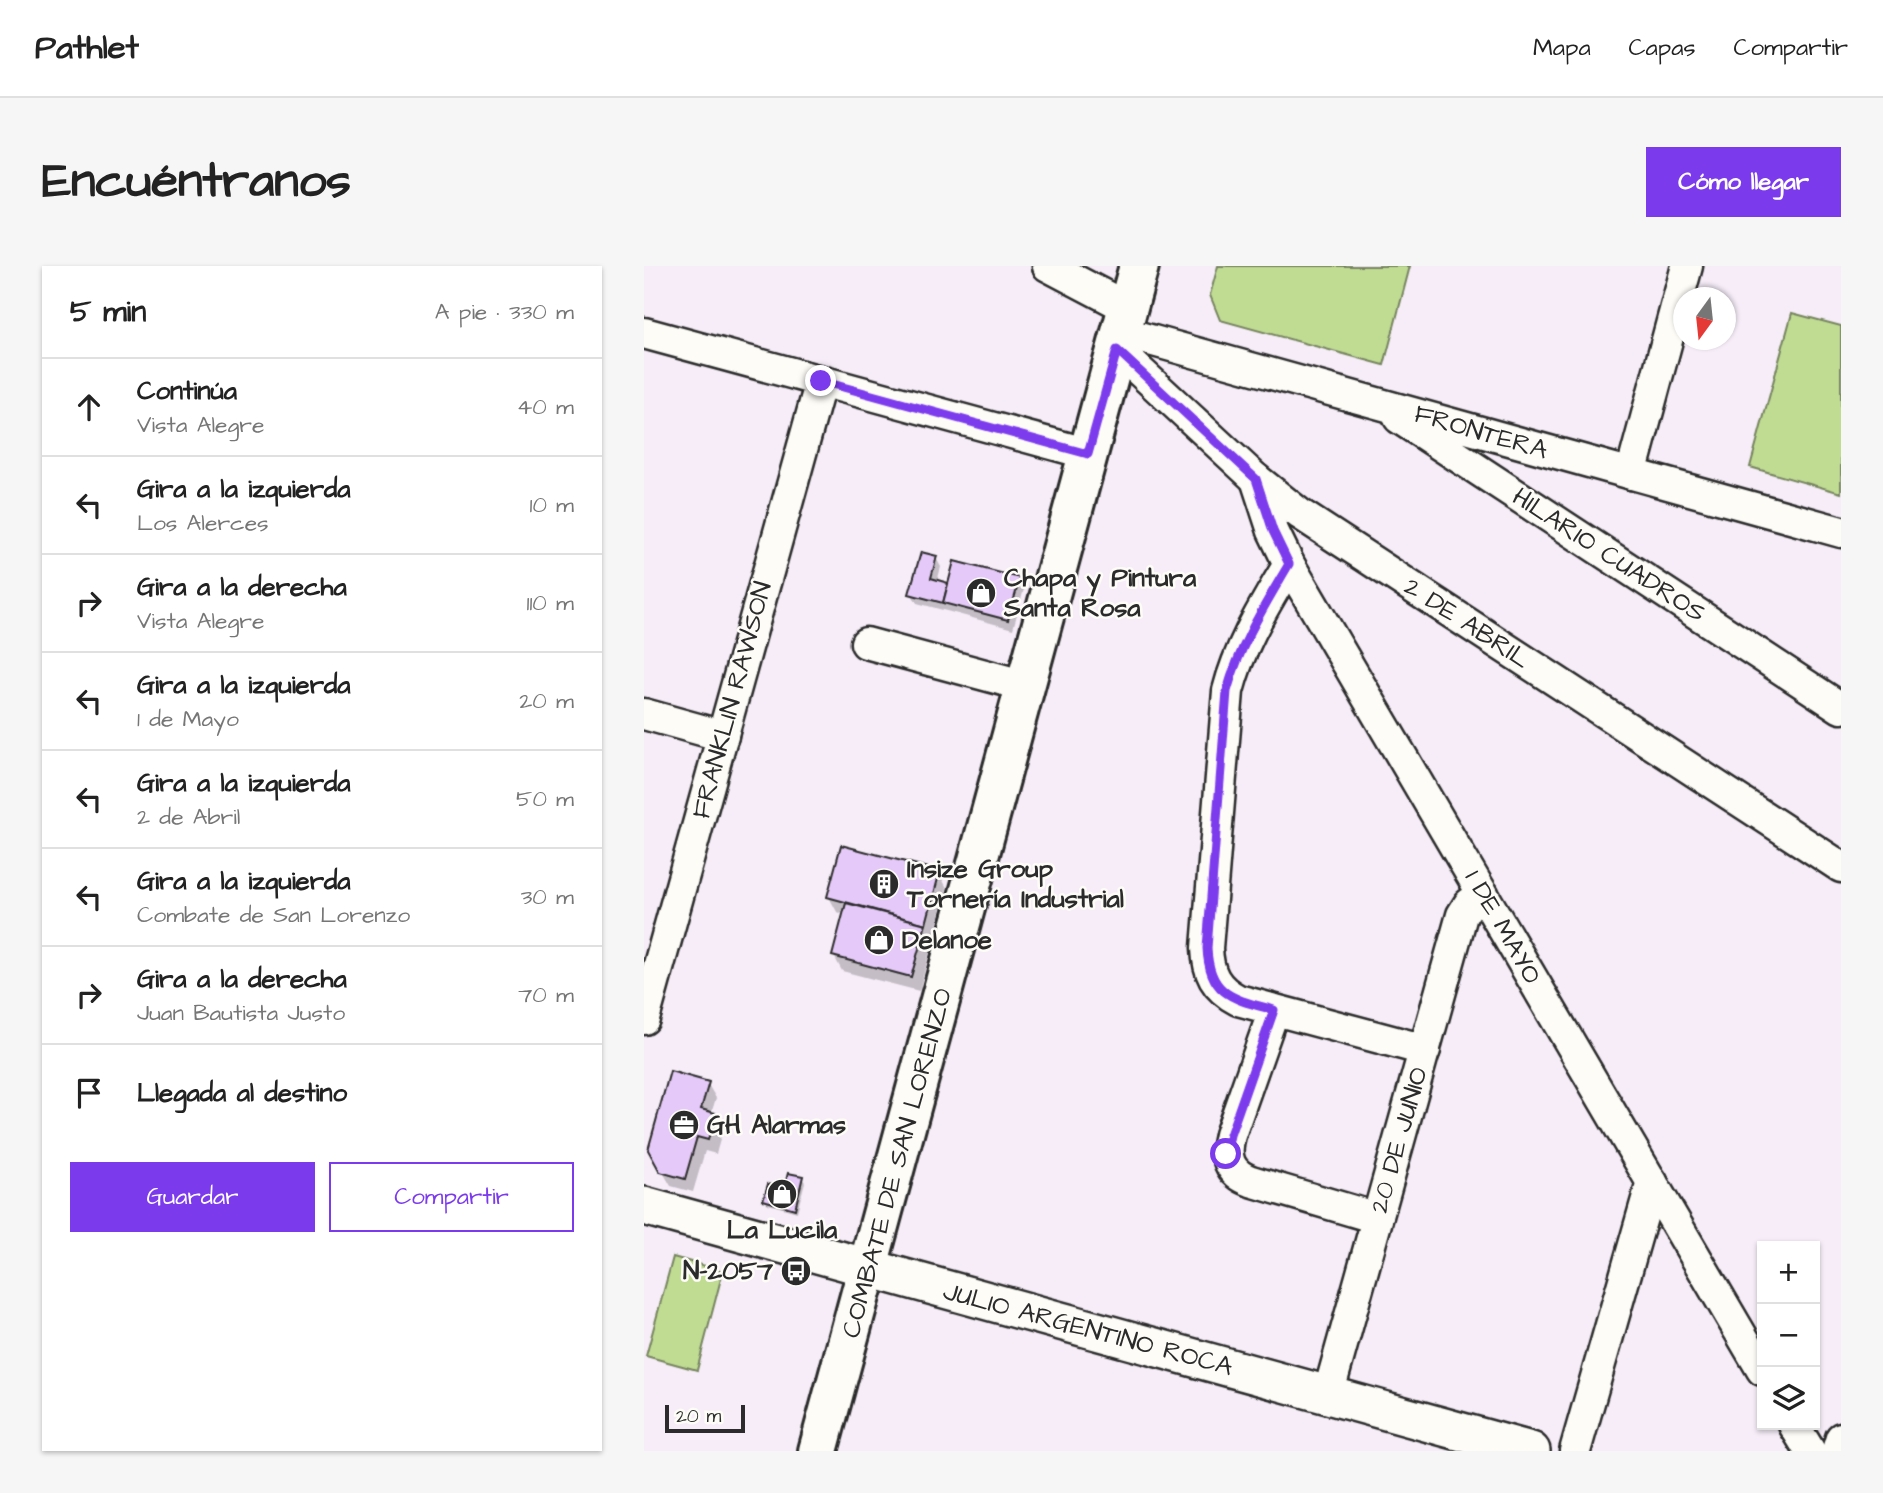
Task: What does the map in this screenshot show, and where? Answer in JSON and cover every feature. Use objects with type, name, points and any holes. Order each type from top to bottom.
[{"type":"main road","name":"COMBATE DE SAN LORENZO","points":[[818,1451],[1139,266]]},
{"type":"street","points":[[1048,266],[1122,330]]},
{"type":"street","points":[[1631,474],[1687,266]]},
{"type":"street","name":"FRONTERA","points":[[1122,330],[1841,532]]},
{"type":"street","name":"2 DE ABRIL","points":[[1122,330],[1256,479],[1300,514],[1841,867]]},
{"type":"street","points":[[644,332],[1088,454]]},
{"type":"street","name":"FRANKLIN RAWSON","points":[[644,1019],[821,381]]},
{"type":"street","name":"HILARIO CUADROS","points":[[1377,403],[1841,708]]},
{"type":"street","name":"1 DE MAYO","points":[[1256,479],[1273,531],[1289,564],[1760,1367]]},
{"type":"street","points":[[1289,564],[1249,633],[1227,691],[1207,948],[1209,971],[1219,988],[1238,1000],[1424,1050]]},
{"type":"street","points":[[866,643],[1026,686]]},
{"type":"street","points":[[644,714],[723,736]]},
{"type":"street","name":"20 DE JUNIO","points":[[1328,1395],[1464,911],[1472,901],[1483,894]]},
{"type":"street","points":[[1274,1010],[1230,1135],[1226,1154],[1231,1169],[1251,1181],[1377,1218]]},
{"type":"street","points":[[1575,1451],[1652,1182]]},
{"type":"street","name":"JULIO ARGENTINO ROCA","points":[[644,1206],[1531,1451]]},
{"type":"street","points":[[1797,1430],[1810,1451]]},
{"type":"street","points":[[1837,1451],[1841,1438]]},
{"type":"green space","points":[[1218,266],[1410,266],[1384,365],[1220,320],[1210,295]]},
{"type":"green space","points":[[1792,313],[1841,326],[1841,493],[1750,467]]},
{"type":"green space","points":[[673,1257],[723,1271],[697,1370],[646,1356]]},
{"type":"building","points":[[921,552],[937,556],[931,578],[948,583],[943,603],[909,594]]},
{"type":"building","name":"Chapa y Pintura Santa Rosa","points":[[954,561],[1020,578],[1008,620],[943,603]]},
{"type":"building","name":"Insize Group Tornería Industrial","points":[[841,845],[940,871],[926,924],[827,897]]},
{"type":"building","name":"Delanoe","points":[[846,903],[926,924],[911,977],[832,956]]},
{"type":"building","name":"GH Alarmas","points":[[670,1071],[709,1082],[701,1109],[715,1113],[708,1140],[697,1137],[685,1179],[660,1172],[648,1150]]},
{"type":"building","name":"La Lucila","points":[[788,1173],[803,1176],[795,1209],[763,1200],[768,1184],[784,1188]]},
{"type":"place","name":"Chapa y Pintura Santa Rosa","points":[[981,593]]},
{"type":"place","name":"Insize Group Tornería Industrial","points":[[884,884]]},
{"type":"place","name":"Delanoe","points":[[879,940]]},
{"type":"place","name":"GH Alarmas","points":[[684,1125]]},
{"type":"place","name":"La Lucila","points":[[782,1194]]},
{"type":"place","name":"N-2057","points":[[796,1271]]},
{"type":"route","points":[[821,381],[1088,454],[1117,350],[1256,479],[1266,513],[1289,564],[1249,633],[1227,691],[1207,948],[1209,971],[1219,988],[1238,1000],[1274,1010],[1230,1135],[1226,1154]]}]
